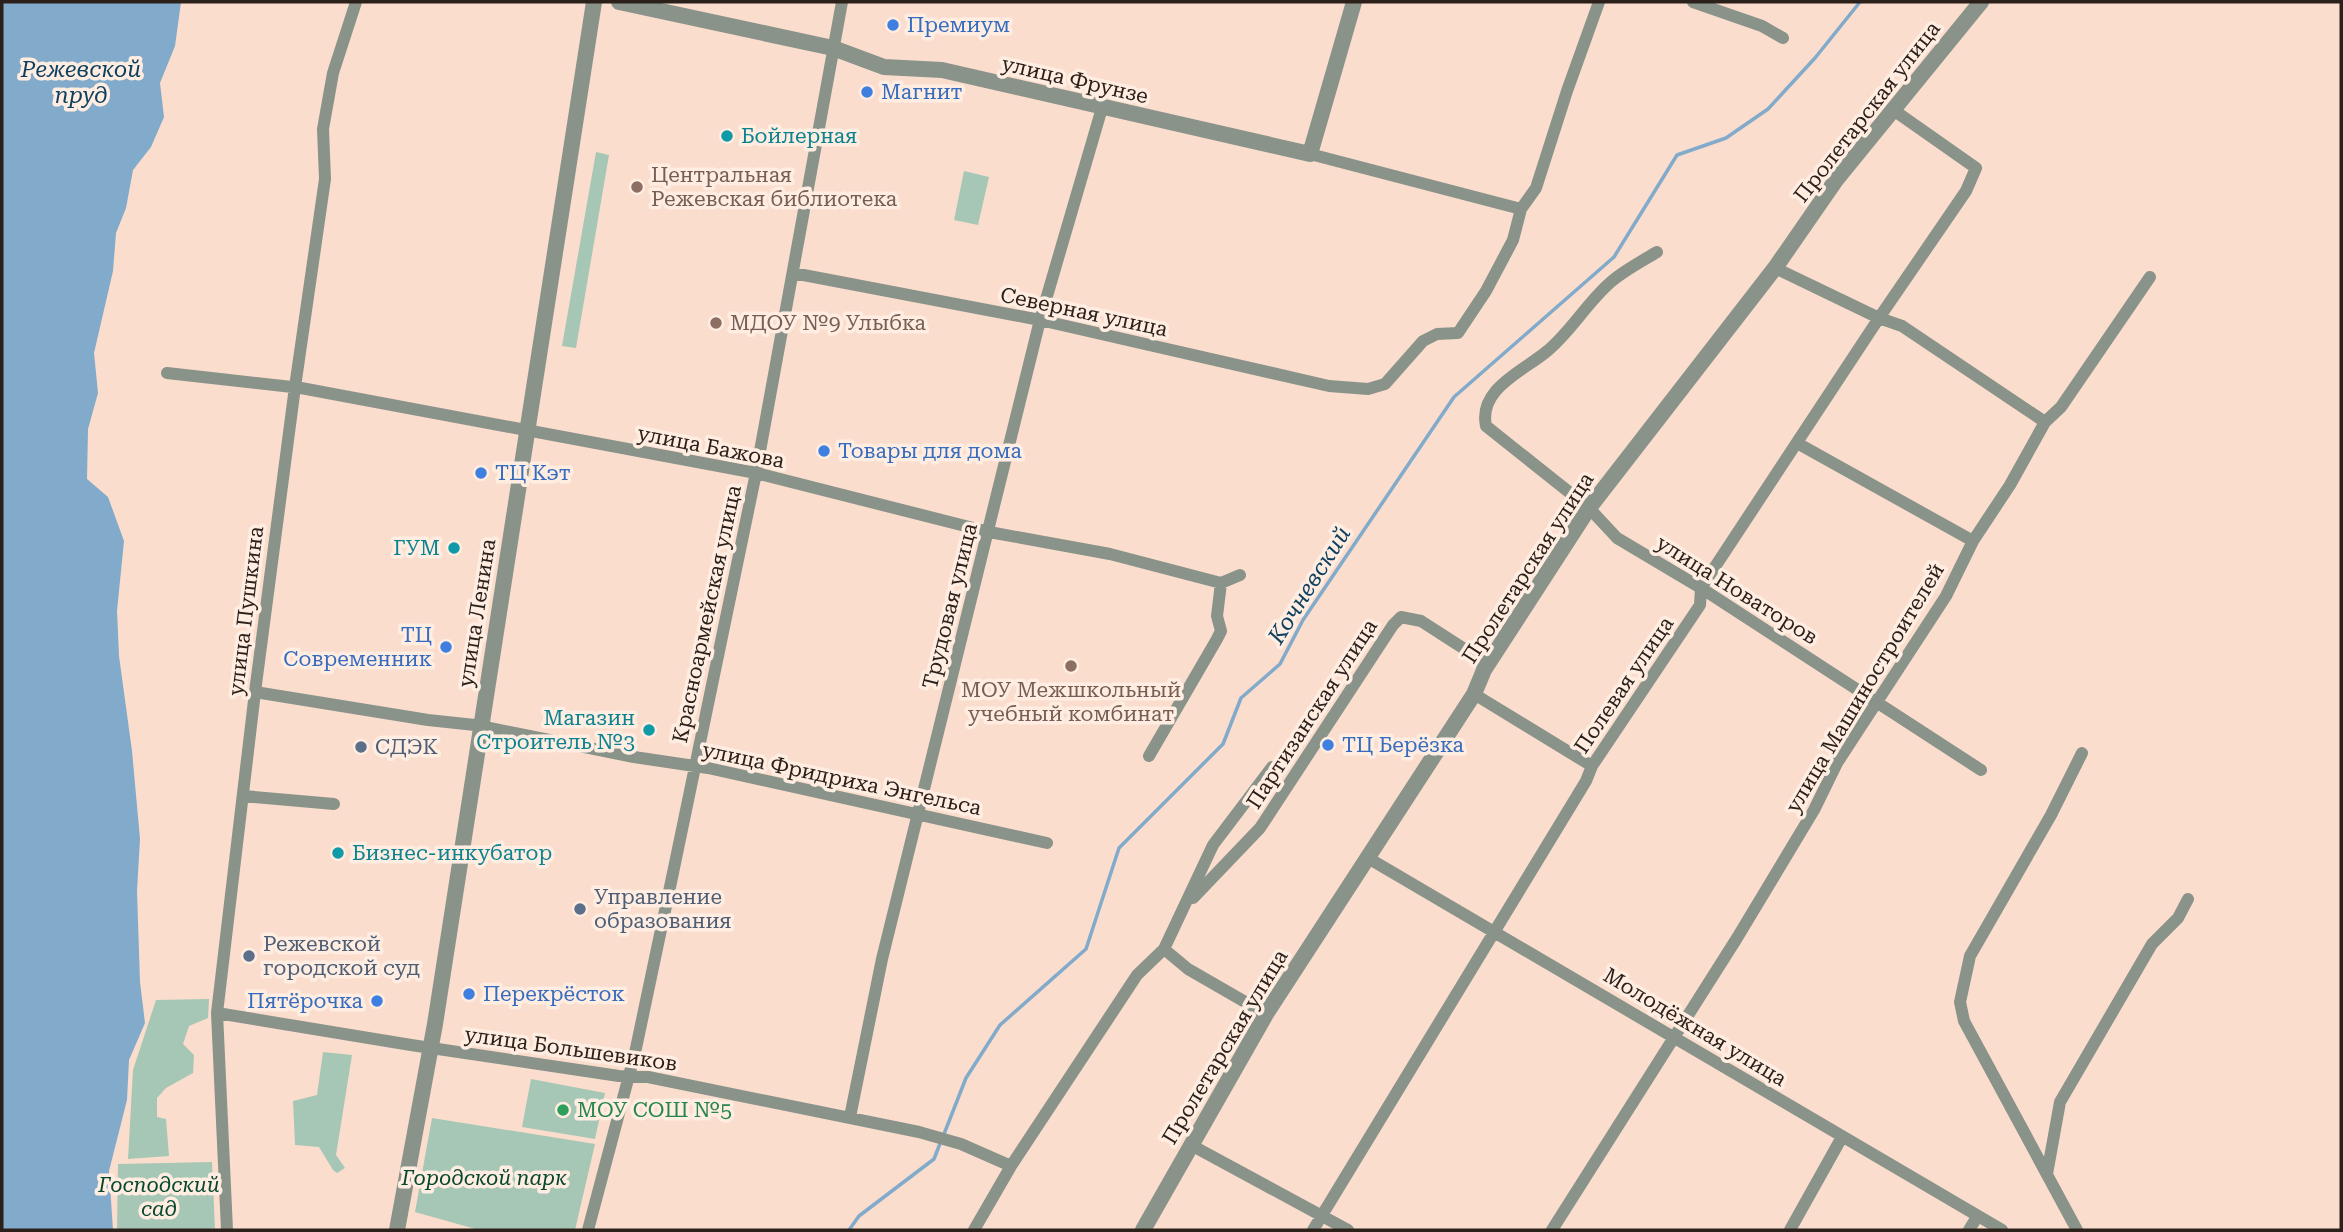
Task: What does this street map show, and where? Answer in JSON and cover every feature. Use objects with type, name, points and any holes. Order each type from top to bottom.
[{"type":"street","name":"улица Пушкина","points":[[228,1230],[217,1013],[255,691],[325,179],[323,129],[333,73],[356,2]]},
{"type":"street","name":"улица Ленина","points":[[397,1230],[431,1047],[594,2]]},
{"type":"street","name":"улица Фрунзе","points":[[619,2],[833,48],[884,67],[943,70],[1310,154],[1521,209]]},
{"type":"street","name":"Красноармейская улица","points":[[588,1230],[638,1040],[756,473],[842,2]]},
{"type":"street","points":[[1310,154],[1354,2]]},
{"type":"street","points":[[1521,209],[1536,188],[1599,2]]},
{"type":"street","name":"Пролетарская улица","points":[[1143,1230],[1266,1014],[1474,694],[1484,670],[1589,508],[1774,268],[1836,180],[1981,2]]},
{"type":"street","points":[[1702,3],[1762,26],[1783,38]]},
{"type":"street","name":"Трудовая улица","points":[[850,1117],[882,959],[1040,320],[1102,108]]},
{"type":"street","name":"Полевая улица","points":[[1313,1230],[1592,766],[1700,605],[1701,588],[1966,191],[1976,168],[1892,108]]},
{"type":"street","name":"Северная улица","points":[[793,273],[1040,320],[1329,386],[1368,389],[1385,384],[1423,341],[1437,334],[1458,333],[1486,291],[1513,240],[1521,209]]},
{"type":"street","name":"улица Новаторов","points":[[1657,252],[1612,281],[1547,352],[1508,377],[1489,402],[1483,415],[1486,426],[1589,508],[1617,537],[1701,588],[1981,770]]},
{"type":"street","points":[[1774,268],[1879,318],[1902,326],[2045,422]]},
{"type":"street","name":"улица Машиностроителей","points":[[1552,1230],[1737,939],[1814,810],[1837,763],[1946,596],[1973,541],[2010,485],[2045,422],[2062,407],[2150,276]]},
{"type":"street","name":"улица Бажова","points":[[167,373],[295,387],[756,473],[989,532],[1110,554],[1221,583]]},
{"type":"street","points":[[1797,443],[1973,541]]},
{"type":"street","points":[[1149,756],[1221,631],[1217,616],[1221,583],[1240,575]]},
{"type":"street","name":"Партизанская улица","points":[[1185,906],[1260,828],[1401,617],[1420,621],[1480,659],[1484,670]]},
{"type":"street","name":"улица Фридриха Энгельса","points":[[255,691],[480,726],[634,758],[695,767],[1047,843]]},
{"type":"street","points":[[1474,694],[1592,766]]},
{"type":"street","points":[[2077,1230],[1964,1021],[1960,1002],[1970,956],[2051,816],[2082,752]]},
{"type":"street","name":"Партизанская улица","points":[[974,1230],[1012,1166],[1137,975],[1164,949],[1213,845],[1272,767]]},
{"type":"street","points":[[243,796],[334,804]]},
{"type":"street","name":"Молодёжная улица","points":[[1368,858],[1495,930],[1673,1038],[2002,1230]]},
{"type":"street","points":[[2046,1174],[2060,1102],[2152,944],[2178,918],[2188,899]]},
{"type":"street","points":[[1164,949],[1188,969],[1266,1014]]},
{"type":"street","name":"улица Большевиков","points":[[217,1013],[431,1047],[648,1077],[919,1132],[961,1144],[1012,1166]]},
{"type":"street","points":[[1790,1230],[1842,1137]]},
{"type":"street","points":[[1191,1145],[1348,1230]]},
{"type":"street","points":[[1969,1230],[1977,1217]]},
{"type":"green space","points":[[596,152],[609,155],[576,348],[562,346]]},
{"type":"green space","points":[[964,171],[989,177],[978,225],[954,220]]},
{"type":"green space","points":[[209,999],[208,1018],[189,1026],[183,1044],[194,1055],[193,1073],[166,1088],[157,1098],[157,1117],[166,1119],[169,1156],[128,1159],[133,1070],[156,1000]]},
{"type":"green space","points":[[323,1052],[352,1055],[336,1155],[345,1168],[337,1173],[319,1147],[295,1145],[293,1101],[317,1095]]},
{"type":"green space","name":"МОУ СОШ №5","points":[[531,1079],[605,1093],[595,1139],[522,1127]]},
{"type":"green space","name":"Городской парк","points":[[432,1118],[595,1144],[575,1230],[479,1230],[415,1212]]},
{"type":"green space","name":"Господский сад","points":[[212,1162],[215,1230],[117,1230],[118,1164]]},
{"type":"water","name":"Режевской пруд","points":[[2,2],[181,2],[175,46],[160,83],[164,117],[151,147],[133,170],[126,208],[116,233],[113,271],[94,353],[98,393],[88,429],[87,479],[108,497],[124,541],[117,611],[119,656],[140,839],[137,891],[140,982],[145,1023],[129,1060],[127,1100],[109,1171],[113,1230],[2,1230]]},
{"type":"waterway","name":"Кочневский","points":[[944,1134],[966,1078],[1000,1025],[1086,949],[1119,848],[1223,744],[1241,698],[1280,664],[1303,620],[1454,397],[1614,257],[1677,155],[1726,138],[1768,109],[1815,58],[1860,2]]},
{"type":"waterway","name":"Кочневский","points":[[849,1230],[859,1216],[934,1159],[941,1141]]},
{"type":"place","name":"Премиум","points":[[893,25]]},
{"type":"place","name":"Магнит","points":[[867,92]]},
{"type":"place","name":"Бойлерная","points":[[727,136]]},
{"type":"place","name":"Центральная Режевская библиотека","points":[[637,187]]},
{"type":"place","name":"МДОУ №9 Улыбка","points":[[716,323]]},
{"type":"place","name":"Товары для дома","points":[[824,451]]},
{"type":"place","name":"ТЦ Кэт","points":[[481,473]]},
{"type":"place","name":"ГУМ","points":[[454,548]]},
{"type":"place","name":"ТЦ Современник","points":[[446,647]]},
{"type":"place","name":"МОУ Межшкольный учебный комбинат","points":[[1071,666]]},
{"type":"place","name":"Магазин Строитель №3","points":[[649,730]]},
{"type":"place","name":"ТЦ Берёзка","points":[[1328,745]]},
{"type":"place","name":"СДЭК","points":[[361,747]]},
{"type":"place","name":"Бизнес-инкубатор","points":[[338,853]]},
{"type":"place","name":"Управление образования","points":[[580,909]]},
{"type":"place","name":"Режевской городской суд","points":[[249,956]]},
{"type":"place","name":"Перекрёсток","points":[[469,994]]},
{"type":"place","name":"Пятёрочка","points":[[377,1001]]},
{"type":"place","name":"МОУ СОШ №5","points":[[563,1110]]}]
